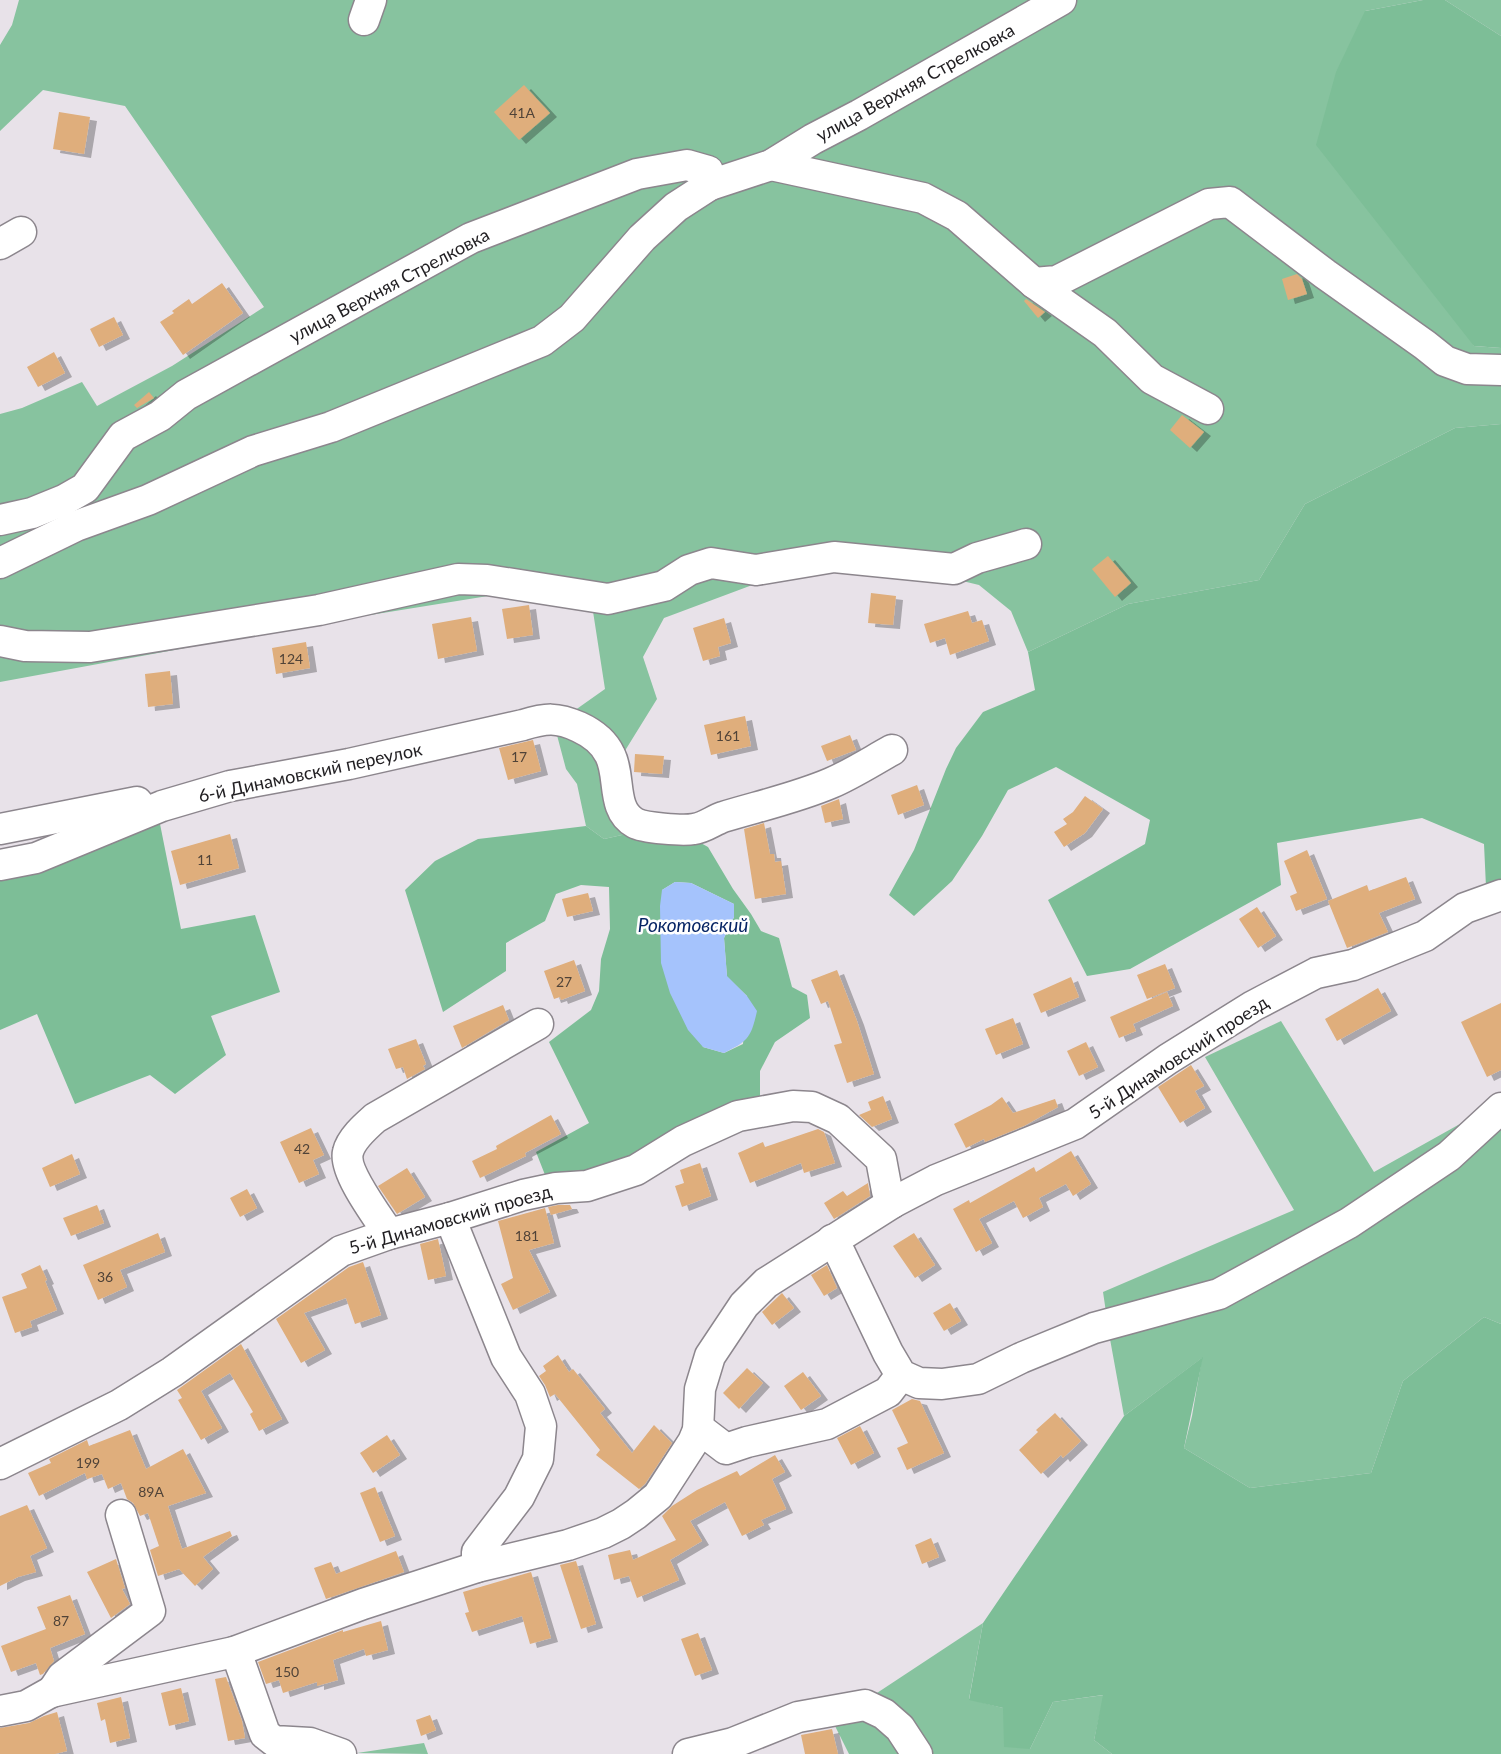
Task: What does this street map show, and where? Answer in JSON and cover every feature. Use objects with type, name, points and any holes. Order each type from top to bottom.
[{"type":"street","name":"улица Верхняя Стрелковка","points":[[0,520],[32,513],[85,488],[123,436],[160,416],[186,395],[471,238],[636,174],[687,165],[708,171],[710,185],[771,165],[1061,0]]},
{"type":"street","points":[[771,165],[923,198],[957,216],[1034,283],[1105,332],[1152,379],[1208,409]]},
{"type":"street","points":[[0,563],[76,526],[148,500],[253,451],[331,427],[542,341],[572,318],[642,238],[676,207],[710,185]]},
{"type":"street","points":[[1034,283],[1057,281],[1209,204],[1230,202],[1445,361],[1466,369],[1501,370]]},
{"type":"street","points":[[0,640],[25,646],[90,647],[319,610],[458,579],[487,580],[608,599],[664,586],[689,570],[711,563],[756,570],[834,557],[954,569],[977,558],[1026,544]]},
{"type":"street","name":"6-й Динамовский переулок","points":[[0,865],[36,858],[162,806],[230,786],[349,764],[545,719],[565,720],[589,732],[604,745],[612,757],[619,801],[626,816],[635,823],[653,827],[695,829],[720,818],[803,794],[833,782],[892,750]]},
{"type":"street","points":[[0,829],[149,801],[162,806]]},
{"type":"street","name":"5-й Динамовский проезд","points":[[0,1711],[26,1706],[51,1692],[234,1652],[363,1604],[477,1567],[568,1545],[621,1524],[658,1496],[692,1442],[698,1430],[700,1389],[710,1356],[744,1306],[766,1283],[892,1203],[936,1180],[1075,1124],[1168,1059],[1252,1006],[1316,972],[1353,965],[1425,936],[1465,908],[1501,895]]},
{"type":"street","points":[[389,1234],[348,1166],[348,1151],[361,1130],[375,1118],[538,1024]]},
{"type":"street","name":"5-й Динамовский проезд","points":[[0,1464],[119,1405],[172,1372],[341,1251],[389,1234],[523,1195],[556,1188],[587,1186],[636,1170],[683,1141],[738,1116],[793,1106],[812,1107],[838,1119],[881,1159],[892,1203]]},
{"type":"street","points":[[832,1240],[901,1375],[919,1383],[942,1384],[978,1379],[1094,1328],[1219,1294],[1360,1215],[1449,1156],[1501,1108]]},
{"type":"street","points":[[450,1218],[506,1357],[530,1394],[541,1426],[538,1459],[519,1497],[477,1552],[477,1567]]},
{"type":"street","points":[[698,1430],[726,1449],[827,1424],[888,1392],[901,1375]]},
{"type":"street","points":[[51,1692],[62,1677],[150,1611],[121,1515]]},
{"type":"street","points":[[234,1652],[265,1734],[274,1741],[310,1743],[341,1754]]},
{"type":"street","points":[[688,1754],[733,1744],[798,1717],[865,1705],[884,1714],[900,1728],[917,1754]]},
{"type":"green space","points":[[19,0],[1423,0],[1365,11],[1474,346],[1501,348],[1501,424],[1455,428],[1305,504],[1259,580],[1128,604],[1028,652],[1011,611],[979,585],[950,578],[851,565],[763,581],[664,618],[643,657],[657,699],[618,762],[571,713],[605,689],[592,605],[542,595],[488,596],[333,621],[0,682],[0,414],[22,408],[82,382],[97,406],[172,366],[264,307],[125,106],[43,90],[0,131],[0,45],[12,25]]},
{"type":"green space","points":[[1423,0],[1445,0],[1501,36],[1501,348],[1474,346],[1316,145],[1336,72],[1365,11]]},
{"type":"green space","points":[[1445,0],[1501,0],[1501,36]]},
{"type":"green space","points":[[1501,424],[1501,886],[1486,887],[1484,844],[1422,818],[1277,843],[1281,885],[1130,969],[1087,976],[1048,900],[1145,844],[1150,820],[1056,767],[1008,790],[952,881],[914,916],[889,895],[914,850],[956,748],[983,712],[1035,690],[1028,652],[1128,604],[1259,580],[1305,504],[1455,428]]},
{"type":"green space","points":[[554,724],[586,737],[631,833],[604,839],[586,826],[577,784],[566,769]]},
{"type":"green space","points":[[158,814],[181,929],[255,915],[280,992],[211,1016],[226,1055],[175,1094],[150,1075],[75,1104],[37,1014],[0,1030],[0,874]]},
{"type":"green space","points":[[586,826],[604,839],[631,833],[690,837],[708,847],[761,931],[779,938],[792,987],[807,995],[810,1018],[775,1042],[760,1071],[760,1106],[632,1165],[549,1185],[536,1152],[589,1123],[549,1042],[591,1010],[599,991],[601,959],[610,929],[609,887],[581,885],[556,894],[545,921],[506,943],[506,971],[443,1012],[405,890],[435,861],[478,839]],"holes":[[[675,882],[691,883],[734,904],[734,917],[724,938],[727,977],[747,996],[743,1044],[724,1053],[703,1047],[662,890]]]},
{"type":"green space","points":[[1281,1021],[1374,1172],[1501,1101],[1501,1324],[1484,1317],[1403,1381],[1371,1473],[1250,1488],[1184,1448],[1202,1358],[1124,1416],[1103,1292],[1294,1210],[1205,1057]]},
{"type":"green space","points":[[1484,1317],[1501,1324],[1501,1754],[1112,1754],[1094,1740],[1103,1695],[1053,1702],[1030,1749],[1004,1747],[1003,1708],[969,1700],[983,1623],[1124,1416],[1203,1357],[1184,1448],[1250,1488],[1371,1473],[1403,1381]]},
{"type":"green space","points":[[983,1623],[969,1699],[1003,1708],[1030,1749],[1053,1702],[1104,1695],[1094,1740],[1112,1754],[849,1754],[833,1722]]},
{"type":"green space","points":[[424,1743],[428,1754],[357,1753]]},
{"type":"water","name":"Рокотовский","points":[[675,882],[691,883],[734,904],[734,917],[724,938],[727,976],[747,996],[757,1011],[747,1038],[724,1053],[703,1047],[688,1030],[670,993],[661,963],[662,890]]},
{"type":"building","points":[[524,85],[550,113],[519,140],[494,112]]},
{"type":"building","points":[[59,112],[90,117],[84,154],[53,149]]},
{"type":"building","points":[[1297,274],[1302,279],[1307,294],[1288,300],[1282,279]]},
{"type":"building","points":[[222,283],[243,313],[183,355],[160,322],[189,299],[192,304]]},
{"type":"building","points":[[1026,299],[1045,312],[1038,318],[1024,301]]},
{"type":"building","points":[[114,317],[123,335],[99,347],[90,329]]},
{"type":"building","points":[[54,352],[65,373],[38,387],[27,367]]},
{"type":"building","points":[[149,392],[154,398],[137,408],[134,405]]},
{"type":"building","points":[[1182,415],[1204,432],[1190,448],[1170,430]]},
{"type":"building","points":[[1108,556],[1131,583],[1115,597],[1092,569]]},
{"type":"building","points":[[871,593],[896,596],[893,625],[868,623]]},
{"type":"building","points":[[529,605],[533,635],[507,639],[502,609]]},
{"type":"building","points":[[968,611],[972,623],[982,620],[989,641],[950,655],[945,638],[930,643],[924,624]]},
{"type":"building","points":[[471,617],[477,651],[438,659],[432,624]]},
{"type":"building","points":[[724,618],[731,643],[718,647],[720,656],[703,661],[693,628]]},
{"type":"building","points":[[306,642],[310,668],[276,674],[272,648]]},
{"type":"building","points":[[170,671],[173,704],[148,707],[145,674]]},
{"type":"building","points":[[745,716],[751,746],[711,755],[704,725]]},
{"type":"building","points":[[850,735],[856,750],[827,761],[821,746]]},
{"type":"building","points":[[533,740],[541,771],[508,780],[499,748]]},
{"type":"building","points":[[635,754],[664,756],[662,774],[634,772]]},
{"type":"building","points":[[917,785],[924,805],[898,815],[891,795]]},
{"type":"building","points":[[1085,796],[1103,809],[1085,833],[1064,847],[1054,832],[1067,824],[1063,819],[1073,812]]},
{"type":"building","points":[[839,799],[843,819],[825,823],[821,806]]},
{"type":"building","points":[[764,823],[770,854],[774,854],[775,862],[781,861],[786,894],[755,899],[744,829]]},
{"type":"building","points":[[230,834],[239,868],[180,885],[171,851]]},
{"type":"building","points":[[1307,850],[1327,899],[1296,911],[1290,896],[1297,893],[1284,861]]},
{"type":"building","points":[[1406,877],[1415,899],[1379,913],[1388,932],[1347,948],[1328,901],[1367,885],[1369,891]]},
{"type":"building","points":[[588,893],[593,911],[567,917],[562,899]]},
{"type":"building","points":[[1257,907],[1276,936],[1258,948],[1239,919]]},
{"type":"building","points":[[574,960],[585,991],[561,1000],[560,997],[554,999],[544,971]]},
{"type":"building","points":[[1165,964],[1175,988],[1147,999],[1137,975]]},
{"type":"building","points":[[837,970],[874,1074],[847,1083],[834,1045],[842,1043],[828,1001],[821,1004],[811,980]]},
{"type":"building","points":[[1071,977],[1079,997],[1041,1013],[1033,994]]},
{"type":"building","points":[[1378,988],[1391,1011],[1337,1041],[1325,1019]]},
{"type":"building","points":[[1167,992],[1173,1006],[1133,1024],[1136,1031],[1119,1038],[1110,1017]]},
{"type":"building","points":[[1501,1003],[1501,1070],[1487,1077],[1461,1022]]},
{"type":"building","points":[[503,1005],[509,1020],[462,1048],[453,1026]]},
{"type":"building","points":[[1013,1018],[1023,1044],[996,1055],[985,1029]]},
{"type":"building","points":[[416,1039],[426,1064],[423,1066],[425,1069],[407,1079],[403,1067],[396,1069],[388,1049]]},
{"type":"building","points":[[1086,1042],[1098,1067],[1079,1076],[1067,1051]]},
{"type":"building","points":[[1191,1065],[1204,1086],[1195,1091],[1205,1108],[1180,1123],[1158,1087]]},
{"type":"building","points":[[883,1096],[892,1119],[872,1127],[859,1115],[871,1110],[868,1102]]},
{"type":"building","points":[[1002,1097],[1013,1113],[1055,1099],[1058,1107],[1024,1126],[966,1148],[954,1124]]},
{"type":"building","points":[[551,1115],[561,1134],[525,1153],[526,1156],[480,1178],[472,1161],[497,1149],[496,1146]]},
{"type":"building","points":[[311,1128],[324,1155],[313,1160],[319,1174],[299,1183],[280,1142]]},
{"type":"building","points":[[818,1129],[824,1132],[835,1163],[804,1173],[801,1163],[750,1183],[738,1153],[763,1142],[765,1147]]},
{"type":"building","points":[[1071,1151],[1091,1184],[1073,1196],[1066,1184],[1039,1198],[1043,1207],[1023,1218],[1014,1201],[979,1219],[992,1243],[976,1252],[953,1209],[969,1200],[970,1203],[1034,1167],[1036,1172]]},
{"type":"building","points":[[72,1154],[80,1174],[50,1187],[42,1168]]},
{"type":"building","points":[[700,1163],[711,1196],[682,1207],[675,1186],[684,1183],[680,1170]]},
{"type":"building","points":[[407,1168],[425,1197],[397,1214],[378,1186]]},
{"type":"building","points":[[868,1183],[870,1196],[834,1219],[824,1203],[843,1191],[847,1196]]},
{"type":"building","points":[[247,1189],[257,1208],[240,1217],[230,1198]]},
{"type":"building","points":[[97,1205],[104,1223],[71,1236],[63,1218]]},
{"type":"building","points":[[570,1205],[572,1209],[551,1215],[548,1207]]},
{"type":"building","points":[[545,1208],[554,1243],[529,1250],[550,1292],[513,1310],[501,1284],[513,1278],[498,1221]]},
{"type":"building","points":[[158,1233],[165,1252],[120,1270],[127,1287],[98,1300],[83,1265]]},
{"type":"building","points":[[914,1233],[935,1265],[915,1278],[893,1246]]},
{"type":"building","points":[[438,1239],[446,1276],[428,1280],[420,1244]]},
{"type":"building","points":[[363,1262],[381,1315],[355,1324],[346,1298],[304,1313],[325,1350],[301,1363],[276,1319],[349,1267]]},
{"type":"building","points":[[40,1265],[57,1310],[30,1321],[32,1327],[15,1333],[2,1297],[27,1288],[21,1274]]},
{"type":"building","points":[[827,1265],[837,1288],[824,1296],[811,1275]]},
{"type":"building","points":[[782,1293],[794,1308],[772,1325],[762,1312]]},
{"type":"building","points":[[950,1303],[961,1321],[944,1331],[933,1313]]},
{"type":"building","points":[[241,1344],[282,1419],[259,1431],[250,1414],[253,1412],[230,1373],[201,1391],[222,1428],[201,1440],[178,1400],[182,1398],[177,1390]]},
{"type":"building","points":[[558,1355],[569,1372],[573,1369],[605,1409],[600,1413],[632,1453],[654,1425],[672,1443],[639,1489],[596,1455],[600,1450],[555,1394],[550,1397],[539,1376],[546,1371],[543,1366]]},
{"type":"building","points":[[747,1368],[763,1383],[739,1409],[723,1393]]},
{"type":"building","points":[[803,1372],[821,1396],[801,1410],[784,1386]]},
{"type":"building","points":[[912,1399],[920,1401],[944,1453],[907,1470],[897,1448],[908,1443],[892,1410]]},
{"type":"building","points":[[1055,1413],[1081,1441],[1041,1474],[1019,1450]]},
{"type":"building","points":[[860,1426],[874,1453],[851,1465],[837,1438]]},
{"type":"building","points":[[130,1430],[146,1469],[183,1449],[206,1493],[168,1506],[182,1549],[230,1531],[232,1536],[203,1557],[213,1569],[195,1586],[179,1569],[158,1576],[150,1550],[159,1546],[148,1513],[140,1516],[133,1503],[127,1499],[121,1483],[108,1489],[102,1474],[87,1479],[85,1473],[39,1496],[28,1473],[51,1463],[49,1459],[87,1440],[89,1446]]},
{"type":"building","points":[[387,1435],[400,1455],[373,1473],[360,1453]]},
{"type":"building","points":[[775,1455],[785,1472],[772,1479],[786,1509],[761,1520],[764,1525],[742,1536],[725,1502],[690,1521],[702,1541],[670,1560],[679,1580],[637,1598],[629,1576],[614,1580],[608,1555],[630,1550],[633,1560],[676,1540],[662,1516],[672,1506],[697,1490],[737,1471],[740,1476]]},
{"type":"building","points":[[375,1487],[395,1536],[380,1542],[360,1493]]},
{"type":"building","points":[[27,1505],[47,1548],[30,1556],[36,1572],[0,1586],[0,1516]]},
{"type":"building","points":[[931,1538],[939,1557],[922,1564],[915,1545]]},
{"type":"building","points":[[396,1551],[404,1572],[326,1599],[314,1568],[331,1562],[336,1574]]},
{"type":"building","points":[[116,1559],[125,1588],[122,1589],[130,1604],[111,1618],[87,1572]]},
{"type":"building","points":[[576,1561],[596,1624],[581,1629],[560,1565]]},
{"type":"building","points":[[531,1572],[551,1638],[530,1644],[522,1616],[472,1632],[465,1613],[469,1612],[463,1592]]},
{"type":"building","points":[[70,1595],[85,1634],[50,1648],[54,1661],[43,1674],[40,1675],[36,1663],[11,1672],[1,1646],[46,1629],[37,1607]]},
{"type":"building","points":[[381,1621],[388,1650],[366,1656],[364,1649],[333,1660],[338,1680],[317,1686],[317,1682],[283,1693],[279,1680],[266,1684],[258,1662],[343,1630]]},
{"type":"building","points":[[698,1633],[712,1670],[695,1676],[681,1639]]},
{"type":"building","points":[[226,1677],[242,1721],[245,1738],[228,1741],[215,1679]]},
{"type":"building","points":[[181,1688],[189,1721],[169,1726],[161,1693]]},
{"type":"building","points":[[121,1697],[130,1738],[110,1743],[105,1719],[101,1721],[97,1703]]},
{"type":"building","points":[[57,1712],[67,1751],[55,1754],[0,1754],[0,1728],[29,1723]]},
{"type":"building","points":[[430,1715],[436,1730],[421,1736],[416,1720]]},
{"type":"building","points":[[832,1729],[838,1754],[805,1754],[801,1735]]}]
